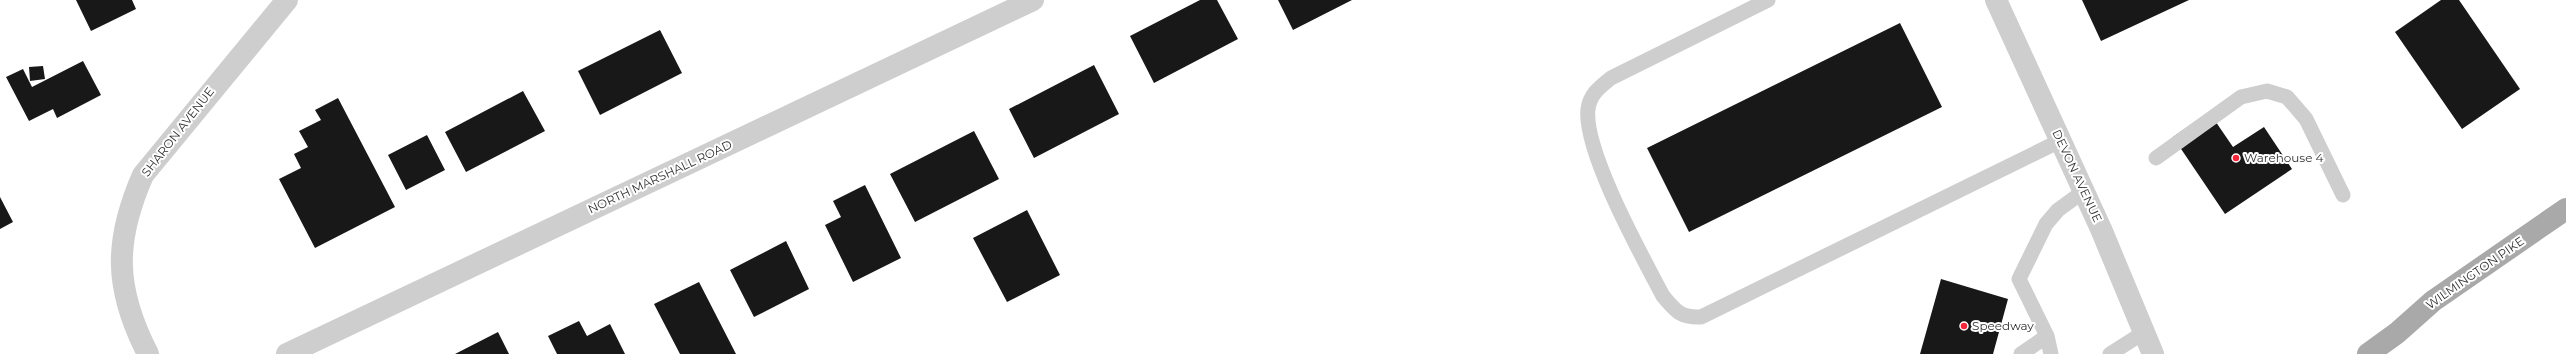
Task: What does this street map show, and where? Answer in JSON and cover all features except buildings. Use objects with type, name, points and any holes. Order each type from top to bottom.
[{"type":"main road","name":"WILMINGTON PIKE","points":[[2368,354],[2397,334],[2433,301],[2566,210]]},
{"type":"street","name":"SHARON AVENUE","points":[[148,354],[131,312],[120,267],[121,242],[129,207],[143,175],[287,0]]},
{"type":"street","name":"NORTH MARSHALL ROAD","points":[[287,354],[1033,0]]},
{"type":"street","name":"DEVON AVENUE","points":[[1996,0],[2084,191],[2152,354]]},
{"type":"lane","points":[[1768,0],[1611,78],[1594,92],[1588,109],[1589,133],[1601,168],[1663,296],[1674,310],[1687,318],[1701,317],[2060,141]]},
{"type":"lane","points":[[2156,158],[2242,97],[2267,91],[2287,97],[2306,120],[2343,194]]},
{"type":"lane","points":[[2051,354],[2047,336],[2019,279],[2046,224],[2058,210],[2084,191]]},
{"type":"lane","points":[[2110,354],[2143,334]]},
{"type":"lane","points":[[2021,354],[2047,336]]},
{"type":"place","name":"Warehouse 4","points":[[2236,158]]},
{"type":"place","name":"Speedway","points":[[1964,326]]}]
